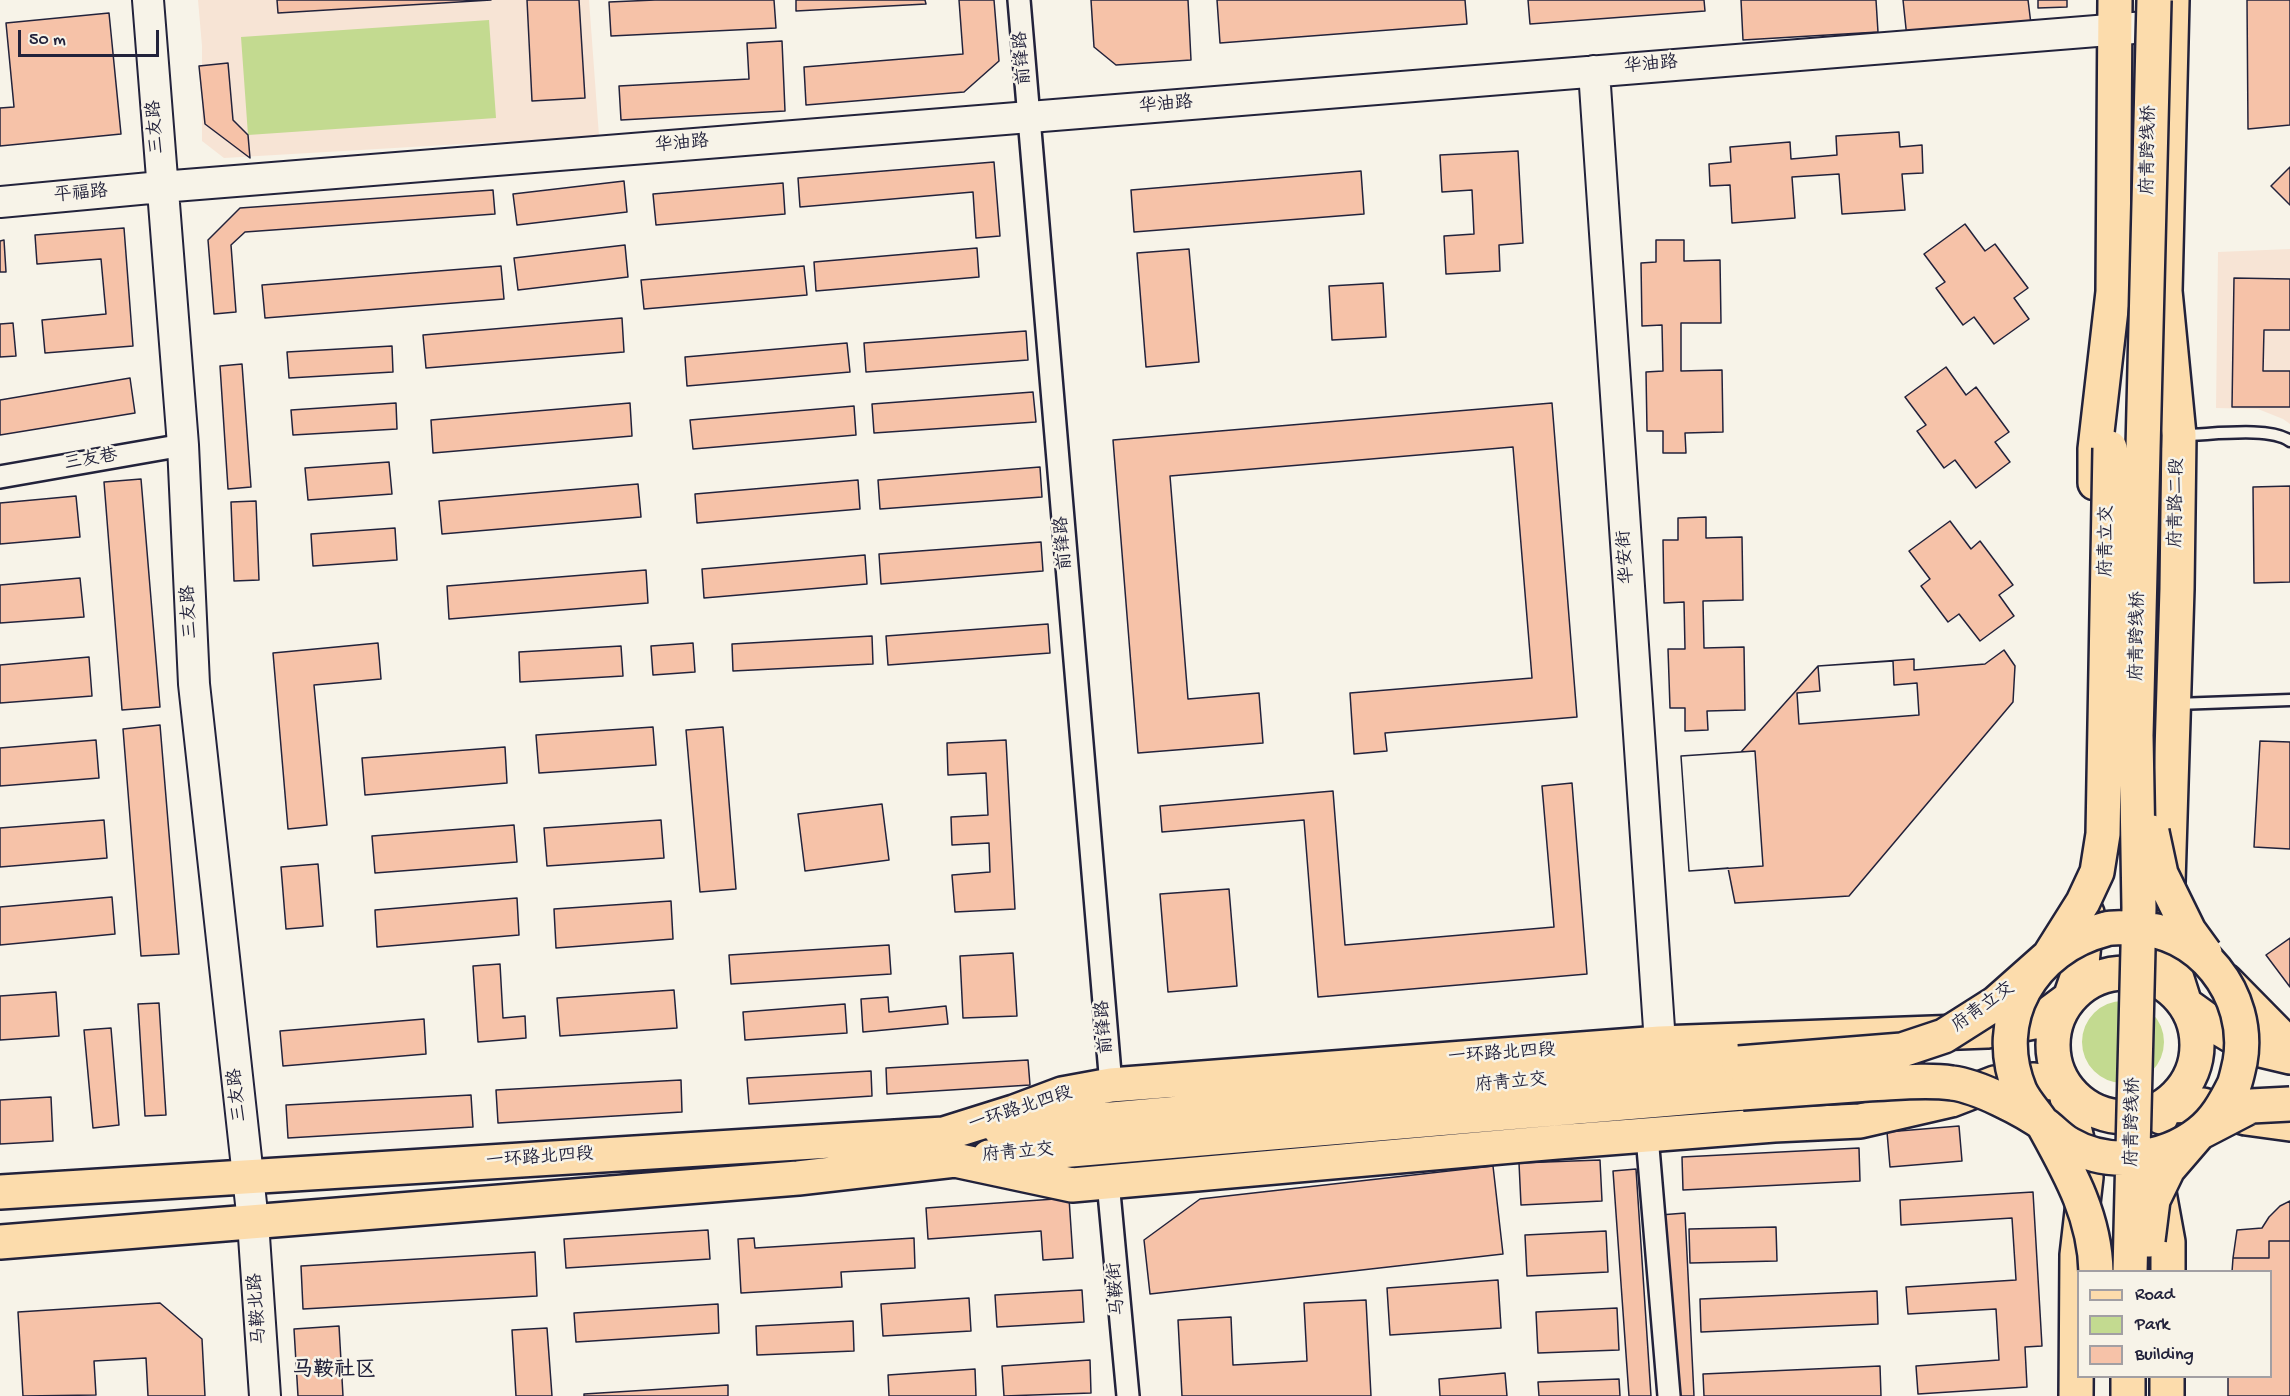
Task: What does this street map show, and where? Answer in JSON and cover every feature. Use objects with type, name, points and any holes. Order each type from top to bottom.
[{"type":"main road","name":"府青跨线桥","points":[[2110,1270],[2134,0]]},
{"type":"main road","name":"府青跨线桥","points":[[2130,1270],[2139,908],[2136,735],[2165,8]]},
{"type":"main road","points":[[2165,8],[2165,291],[2170,440],[2151,822],[2161,874],[2189,931],[2226,981],[2290,1046]]},
{"type":"main road","points":[[2076,1396],[2077,1255],[2086,1177],[2064,1085],[2054,1064],[2052,1041],[2057,1018],[2070,998],[2082,963],[2088,906],[2095,449],[2113,292],[2115,14]]},
{"type":"main road","name":"府青立交","points":[[2096,1270],[2096,1249],[2084,1204],[2042,1123],[2021,1093],[2011,1057],[2011,1048],[2012,1020],[2025,985],[2049,956],[2083,902],[2097,872],[2103,834],[2113,292]]},
{"type":"main road","name":"府青路二段","points":[[2170,440],[2174,704],[2167,915],[2171,960],[2185,1004]]},
{"type":"main road","name":"府青立交","points":[[949,1147],[1740,1078],[1902,1050],[1944,1036],[1996,1003],[2049,956],[2077,938],[2109,928],[2143,928],[2175,937],[2204,956],[2226,981],[2239,1012],[2243,1045],[2237,1078],[2222,1108],[2168,1169],[2153,1200],[2146,1270]]},
{"type":"main road","points":[[2070,998],[2086,984],[2107,975],[2128,973],[2150,977],[2169,988],[2185,1004],[2217,1027],[2252,1048],[2290,1057]]},
{"type":"main road","name":"一环路北四段","points":[[0,1242],[798,1178],[949,1147],[1014,1112],[1062,1094],[1111,1085],[1660,1043],[1987,1031],[2039,1021],[2070,998]]},
{"type":"main road","points":[[2064,1085],[2079,1102],[2099,1114],[2121,1118],[2144,1115],[2165,1106],[2182,1090],[2193,1070],[2197,1047],[2194,1024],[2185,1004]]},
{"type":"main road","name":"府青立交","points":[[1740,1078],[1954,1083],[1992,1096],[2042,1123],[2069,1144],[2101,1156],[2113,1157],[2136,1158],[2170,1150],[2251,1106],[2290,1104]]},
{"type":"main road","name":"一环路北四段","points":[[0,1192],[247,1177],[949,1147],[1072,1185],[1557,1142],[1774,1125],[1860,1121],[1951,1100],[1995,1083],[2034,1080],[2064,1085]]},
{"type":"main road","points":[[2165,1106],[2203,1105],[2246,1118],[2290,1124]]},
{"type":"main road","points":[[2165,1106],[2152,1142],[2168,1242],[2168,1270]]},
{"type":"main road","points":[[2097,1378],[2097,1396]]},
{"type":"main road","points":[[2107,1396],[2108,1378]]},
{"type":"main road","points":[[2128,1378],[2128,1396]]},
{"type":"main road","points":[[2145,1378],[2145,1396]]},
{"type":"main road","points":[[2167,1378],[2167,1396]]},
{"type":"street","name":"三友路","points":[[148,0],[183,445],[194,684],[252,1221]]},
{"type":"street","name":"前锋路","points":[[1019,0],[1111,1085]]},
{"type":"street","name":"华油路","points":[[162,187],[1594,71],[2165,8]]},
{"type":"street","name":"华安街","points":[[1594,71],[1660,1043]]},
{"type":"street","name":"平福路","points":[[0,202],[162,187]]},
{"type":"street","name":"三友巷","points":[[0,477],[183,445]]},
{"type":"street","points":[[1647,1136],[1669,1396]]},
{"type":"street","name":"马鞍街","points":[[1108,1182],[1128,1396]]},
{"type":"street","name":"马鞍北路","points":[[252,1221],[265,1396]]},
{"type":"lane","points":[[2170,440],[2262,432],[2276,434],[2290,441]]},
{"type":"lane","points":[[2174,704],[2290,700]]},
{"type":"shaded area","points":[[198,0],[589,0],[599,136],[224,158],[202,141],[202,46]]},
{"type":"shaded area","points":[[2290,249],[2290,424],[2258,409],[2216,408],[2218,252]]},
{"type":"green space","points":[[489,20],[496,118],[248,135],[241,37]]},
{"type":"green space","points":[[2123,1001],[2139,1004],[2152,1013],[2161,1026],[2164,1042],[2161,1058],[2152,1071],[2139,1080],[2123,1083],[2107,1080],[2094,1071],[2085,1058],[2082,1042],[2085,1026],[2094,1013],[2107,1004]]},
{"type":"building","points":[[277,0],[491,0],[278,13]]},
{"type":"building","points":[[527,0],[579,0],[585,98],[532,101]]},
{"type":"building","points":[[774,0],[776,28],[611,36],[609,2]]},
{"type":"building","points":[[796,0],[925,0],[926,4],[796,11]]},
{"type":"building","points":[[959,0],[994,0],[999,61],[964,92],[806,105],[804,67],[963,54]]},
{"type":"building","points":[[1091,0],[1188,0],[1191,60],[1116,65],[1094,47]]},
{"type":"building","points":[[1217,0],[1465,0],[1467,24],[1220,43]]},
{"type":"building","points":[[1528,0],[1704,0],[1705,11],[1530,24]]},
{"type":"building","points":[[1741,0],[1876,0],[1878,32],[1743,40]]},
{"type":"building","points":[[1903,0],[2028,0],[2031,24],[1907,38]]},
{"type":"building","points":[[2038,0],[2067,0],[2067,7],[2038,8]]},
{"type":"building","points":[[2247,0],[2290,0],[2290,125],[2248,129]]},
{"type":"building","points":[[109,13],[121,134],[0,146],[0,108],[14,107],[6,23]]},
{"type":"building","points":[[782,41],[785,111],[621,120],[619,86],[749,79],[747,43]]},
{"type":"building","points":[[228,63],[233,120],[248,135],[250,158],[205,124],[199,66]]},
{"type":"building","points":[[1899,132],[1900,147],[1922,145],[1923,173],[1902,174],[1905,210],[1842,214],[1839,174],[1792,177],[1795,218],[1732,223],[1730,185],[1710,186],[1709,164],[1731,162],[1730,147],[1790,142],[1791,159],[1837,155],[1836,136]]},
{"type":"building","points":[[1518,151],[1523,243],[1499,245],[1500,271],[1446,274],[1444,236],[1474,234],[1472,190],[1442,192],[1440,155]]},
{"type":"building","points":[[994,162],[1000,236],[976,238],[973,192],[800,207],[798,178]]},
{"type":"building","points":[[2290,167],[2290,205],[2271,186]]},
{"type":"building","points":[[1361,171],[1364,214],[1134,232],[1131,190]]},
{"type":"building","points":[[624,181],[627,212],[517,225],[513,194]]},
{"type":"building","points":[[783,183],[785,214],[656,225],[653,194]]},
{"type":"building","points":[[493,190],[495,214],[245,232],[231,245],[236,312],[214,314],[208,240],[240,208]]},
{"type":"building","points":[[1965,224],[1985,251],[1995,244],[2028,288],[2014,298],[2029,319],[1994,344],[1974,317],[1963,325],[1936,288],[1945,282],[1924,254]]},
{"type":"building","points":[[124,228],[133,346],[45,353],[42,320],[106,314],[101,259],[37,264],[35,235]]},
{"type":"building","points":[[4,240],[6,272],[0,272],[0,241]]},
{"type":"building","points":[[1656,240],[1684,240],[1684,261],[1720,260],[1721,323],[1681,323],[1681,371],[1722,370],[1723,432],[1685,433],[1686,453],[1663,453],[1663,431],[1647,431],[1646,372],[1663,371],[1662,325],[1642,326],[1641,263],[1656,262]]},
{"type":"building","points":[[625,245],[628,277],[518,290],[514,258]]},
{"type":"building","points":[[977,248],[979,277],[816,291],[814,262]]},
{"type":"building","points":[[1189,249],[1199,362],[1146,367],[1137,253]]},
{"type":"building","points":[[501,266],[504,299],[265,318],[262,285]]},
{"type":"building","points":[[804,266],[807,295],[644,309],[641,280]]},
{"type":"building","points":[[2234,278],[2290,279],[2290,330],[2264,330],[2263,371],[2290,371],[2290,407],[2232,407]]},
{"type":"building","points":[[1383,283],[1386,337],[1332,340],[1329,286]]},
{"type":"building","points":[[622,318],[624,352],[426,368],[423,335]]},
{"type":"building","points":[[13,323],[16,356],[0,357],[0,324]]},
{"type":"building","points":[[1026,331],[1028,360],[866,372],[864,343]]},
{"type":"building","points":[[847,343],[850,372],[687,386],[685,357]]},
{"type":"building","points":[[392,346],[393,372],[289,378],[287,352]]},
{"type":"building","points":[[242,364],[251,487],[228,489],[220,366]]},
{"type":"building","points":[[1946,367],[1966,395],[1976,387],[2009,432],[1995,442],[2010,462],[1976,488],[1955,460],[1944,468],[1917,431],[1926,425],[1905,397]]},
{"type":"building","points":[[130,378],[135,413],[0,435],[0,400]]},
{"type":"building","points":[[1033,392],[1036,422],[874,433],[872,404]]},
{"type":"building","points":[[396,403],[397,429],[293,435],[291,410]]},
{"type":"building","points":[[630,403],[632,436],[433,453],[431,420]]},
{"type":"building","points":[[1552,403],[1577,717],[1385,733],[1387,751],[1354,754],[1350,693],[1532,678],[1513,447],[1170,476],[1188,699],[1259,693],[1263,743],[1138,753],[1113,440]]},
{"type":"building","points":[[854,406],[856,435],[693,449],[690,420]]},
{"type":"building","points":[[389,462],[392,494],[308,500],[305,468]]},
{"type":"building","points":[[1040,467],[1042,497],[880,509],[878,480]]},
{"type":"building","points":[[141,479],[160,707],[122,710],[104,482]]},
{"type":"building","points":[[858,480],[860,509],[697,523],[695,494]]},
{"type":"building","points":[[638,484],[641,517],[442,534],[439,501]]},
{"type":"building","points":[[2290,486],[2290,582],[2254,583],[2253,487]]},
{"type":"building","points":[[76,496],[80,537],[0,544],[0,503]]},
{"type":"building","points":[[256,501],[259,580],[234,581],[231,502]]},
{"type":"building","points":[[1706,517],[1706,538],[1742,537],[1743,600],[1703,601],[1704,648],[1744,647],[1745,710],[1707,711],[1708,730],[1685,731],[1685,708],[1670,708],[1668,649],[1685,649],[1684,602],[1664,603],[1663,540],[1678,540],[1678,518]]},
{"type":"building","points":[[1950,521],[1971,549],[1980,541],[2013,585],[1999,595],[2014,616],[1980,641],[1959,614],[1948,622],[1921,586],[1930,579],[1909,551]]},
{"type":"building","points":[[395,528],[397,560],[313,566],[311,534]]},
{"type":"building","points":[[1041,542],[1043,571],[881,584],[879,554]]},
{"type":"building","points":[[865,555],[867,584],[704,598],[702,569]]},
{"type":"building","points":[[646,570],[648,603],[449,619],[447,586]]},
{"type":"building","points":[[80,578],[84,617],[0,623],[0,585]]},
{"type":"building","points":[[1048,624],[1050,653],[888,665],[886,636]]},
{"type":"building","points":[[872,636],[873,664],[733,671],[732,644]]},
{"type":"building","points":[[378,643],[381,679],[314,685],[327,825],[288,829],[273,653]]},
{"type":"building","points":[[693,643],[695,672],[653,675],[651,646]]},
{"type":"building","points":[[621,646],[623,676],[520,682],[519,652]]},
{"type":"building","points":[[2004,650],[2015,666],[2013,702],[1849,896],[1735,903],[1728,868],[1689,871],[1681,756],[1741,752],[1818,666],[1914,659],[1914,670],[1985,664]]},
{"type":"building","points":[[89,657],[92,696],[0,703],[0,665]]},
{"type":"building","points":[[1893,661],[1894,685],[1917,683],[1919,715],[1799,724],[1797,693],[1820,691],[1818,666]]},
{"type":"building","points":[[160,725],[179,954],[141,956],[123,729]]},
{"type":"building","points":[[653,727],[656,765],[539,773],[536,735]]},
{"type":"building","points":[[723,727],[736,889],[700,892],[686,730]]},
{"type":"building","points":[[96,740],[99,778],[0,786],[0,748]]},
{"type":"building","points":[[1006,740],[1015,909],[955,912],[952,875],[990,872],[989,843],[952,845],[951,817],[988,815],[986,773],[948,775],[947,743]]},
{"type":"building","points":[[2260,741],[2290,742],[2290,849],[2254,847]]},
{"type":"building","points":[[505,747],[507,783],[365,795],[362,758]]},
{"type":"building","points":[[1755,751],[1763,866],[1689,871],[1681,756]]},
{"type":"building","points":[[1572,783],[1587,974],[1318,997],[1304,820],[1162,832],[1160,806],[1333,791],[1345,945],[1554,927],[1542,786]]},
{"type":"building","points":[[882,804],[889,860],[805,871],[798,814]]},
{"type":"building","points":[[104,820],[107,858],[0,867],[0,828]]},
{"type":"building","points":[[661,820],[664,858],[547,866],[544,828]]},
{"type":"building","points":[[514,825],[517,862],[375,873],[372,836]]},
{"type":"building","points":[[318,864],[323,926],[286,929],[281,867]]},
{"type":"building","points":[[1229,889],[1237,986],[1168,992],[1160,894]]},
{"type":"building","points":[[112,897],[115,934],[0,945],[0,907]]},
{"type":"building","points":[[517,898],[519,935],[377,947],[375,910]]},
{"type":"building","points":[[671,901],[673,939],[556,948],[554,909]]},
{"type":"building","points":[[2290,938],[2290,987],[2266,955]]},
{"type":"building","points":[[889,945],[891,974],[731,984],[729,955]]},
{"type":"building","points":[[1013,953],[1017,1016],[963,1018],[960,956]]},
{"type":"building","points":[[500,964],[503,1018],[525,1016],[526,1038],[478,1042],[473,966]]},
{"type":"building","points":[[674,990],[677,1028],[560,1036],[557,998]]},
{"type":"building","points":[[56,992],[59,1036],[0,1040],[0,996]]},
{"type":"building","points":[[888,997],[889,1012],[946,1006],[948,1024],[863,1032],[861,999]]},
{"type":"building","points":[[159,1003],[166,1115],[145,1116],[138,1004]]},
{"type":"building","points":[[845,1004],[847,1033],[745,1040],[743,1012]]},
{"type":"building","points":[[424,1019],[426,1054],[283,1066],[280,1031]]},
{"type":"building","points":[[111,1028],[119,1125],[93,1128],[84,1030]]},
{"type":"building","points":[[1028,1060],[1030,1085],[887,1094],[886,1068]]},
{"type":"building","points":[[871,1071],[872,1096],[749,1104],[747,1078]]},
{"type":"building","points":[[681,1080],[682,1112],[498,1123],[496,1090]]},
{"type":"building","points":[[471,1095],[473,1127],[288,1138],[286,1105]]},
{"type":"building","points":[[51,1097],[53,1141],[0,1144],[0,1100]]},
{"type":"building","points":[[1959,1126],[1962,1161],[1890,1167],[1887,1132]]},
{"type":"building","points":[[1859,1148],[1860,1181],[1683,1190],[1682,1157]]},
{"type":"building","points":[[1600,1160],[1602,1201],[1521,1205],[1519,1163]]},
{"type":"building","points":[[1493,1166],[1503,1254],[1150,1294],[1144,1240],[1200,1199]]},
{"type":"building","points":[[1636,1169],[1651,1396],[1629,1396],[1613,1171]]},
{"type":"building","points":[[2033,1192],[2042,1346],[2025,1347],[2027,1387],[1918,1394],[1916,1366],[1999,1360],[1996,1309],[1908,1314],[1906,1287],[2016,1280],[2012,1218],[1901,1225],[1900,1200]]},
{"type":"building","points":[[1069,1198],[1073,1258],[1043,1260],[1041,1231],[928,1239],[926,1208]]},
{"type":"building","points":[[2290,1201],[2290,1241],[2269,1241],[2269,1258],[2233,1258],[2237,1230],[2262,1228],[2280,1206]]},
{"type":"building","points":[[1685,1213],[1694,1396],[1670,1396],[1660,1215]]},
{"type":"building","points":[[1776,1227],[1777,1261],[1690,1263],[1689,1229]]},
{"type":"building","points":[[708,1230],[710,1259],[566,1268],[564,1239]]},
{"type":"building","points":[[1606,1231],[1608,1272],[1527,1276],[1525,1235]]},
{"type":"building","points":[[754,1238],[755,1248],[914,1238],[915,1268],[841,1272],[842,1287],[741,1293],[738,1239]]},
{"type":"building","points":[[2269,1241],[2290,1241],[2290,1396],[2228,1396],[2228,1378],[2272,1378],[2272,1270],[2232,1270],[2233,1258],[2269,1258]]},
{"type":"building","points":[[535,1252],[537,1296],[303,1309],[301,1266]]},
{"type":"building","points":[[1498,1280],[1501,1328],[1390,1335],[1387,1288]]},
{"type":"building","points":[[1082,1290],[1084,1322],[997,1327],[995,1295]]},
{"type":"building","points":[[1877,1291],[1878,1324],[1701,1332],[1700,1299]]},
{"type":"building","points":[[969,1298],[971,1331],[883,1336],[881,1304]]},
{"type":"building","points":[[1366,1300],[1371,1396],[1182,1396],[1178,1320],[1231,1317],[1233,1365],[1307,1361],[1304,1303]]},
{"type":"building","points":[[160,1303],[202,1339],[205,1396],[148,1396],[146,1358],[94,1361],[96,1395],[23,1396],[18,1312]]},
{"type":"building","points":[[718,1304],[719,1333],[576,1342],[574,1313]]},
{"type":"building","points":[[1617,1308],[1619,1350],[1538,1353],[1536,1312]]},
{"type":"building","points":[[853,1321],[854,1351],[757,1355],[756,1326]]},
{"type":"building","points":[[339,1326],[343,1396],[298,1396],[294,1329]]},
{"type":"building","points":[[547,1328],[552,1396],[516,1396],[512,1330]]},
{"type":"building","points":[[1090,1360],[1091,1393],[1004,1396],[1002,1366]]},
{"type":"building","points":[[1880,1366],[1881,1396],[1704,1396],[1703,1374]]},
{"type":"building","points":[[975,1369],[976,1396],[889,1396],[888,1375]]},
{"type":"building","points":[[1505,1373],[1507,1396],[1440,1396],[1439,1379]]},
{"type":"building","points":[[1619,1379],[1620,1396],[1539,1396],[1538,1382]]},
{"type":"building","points":[[728,1385],[728,1396],[584,1396],[584,1394]]},
{"type":"district","name":"马鞍社区","points":[[334,1372]]}]
